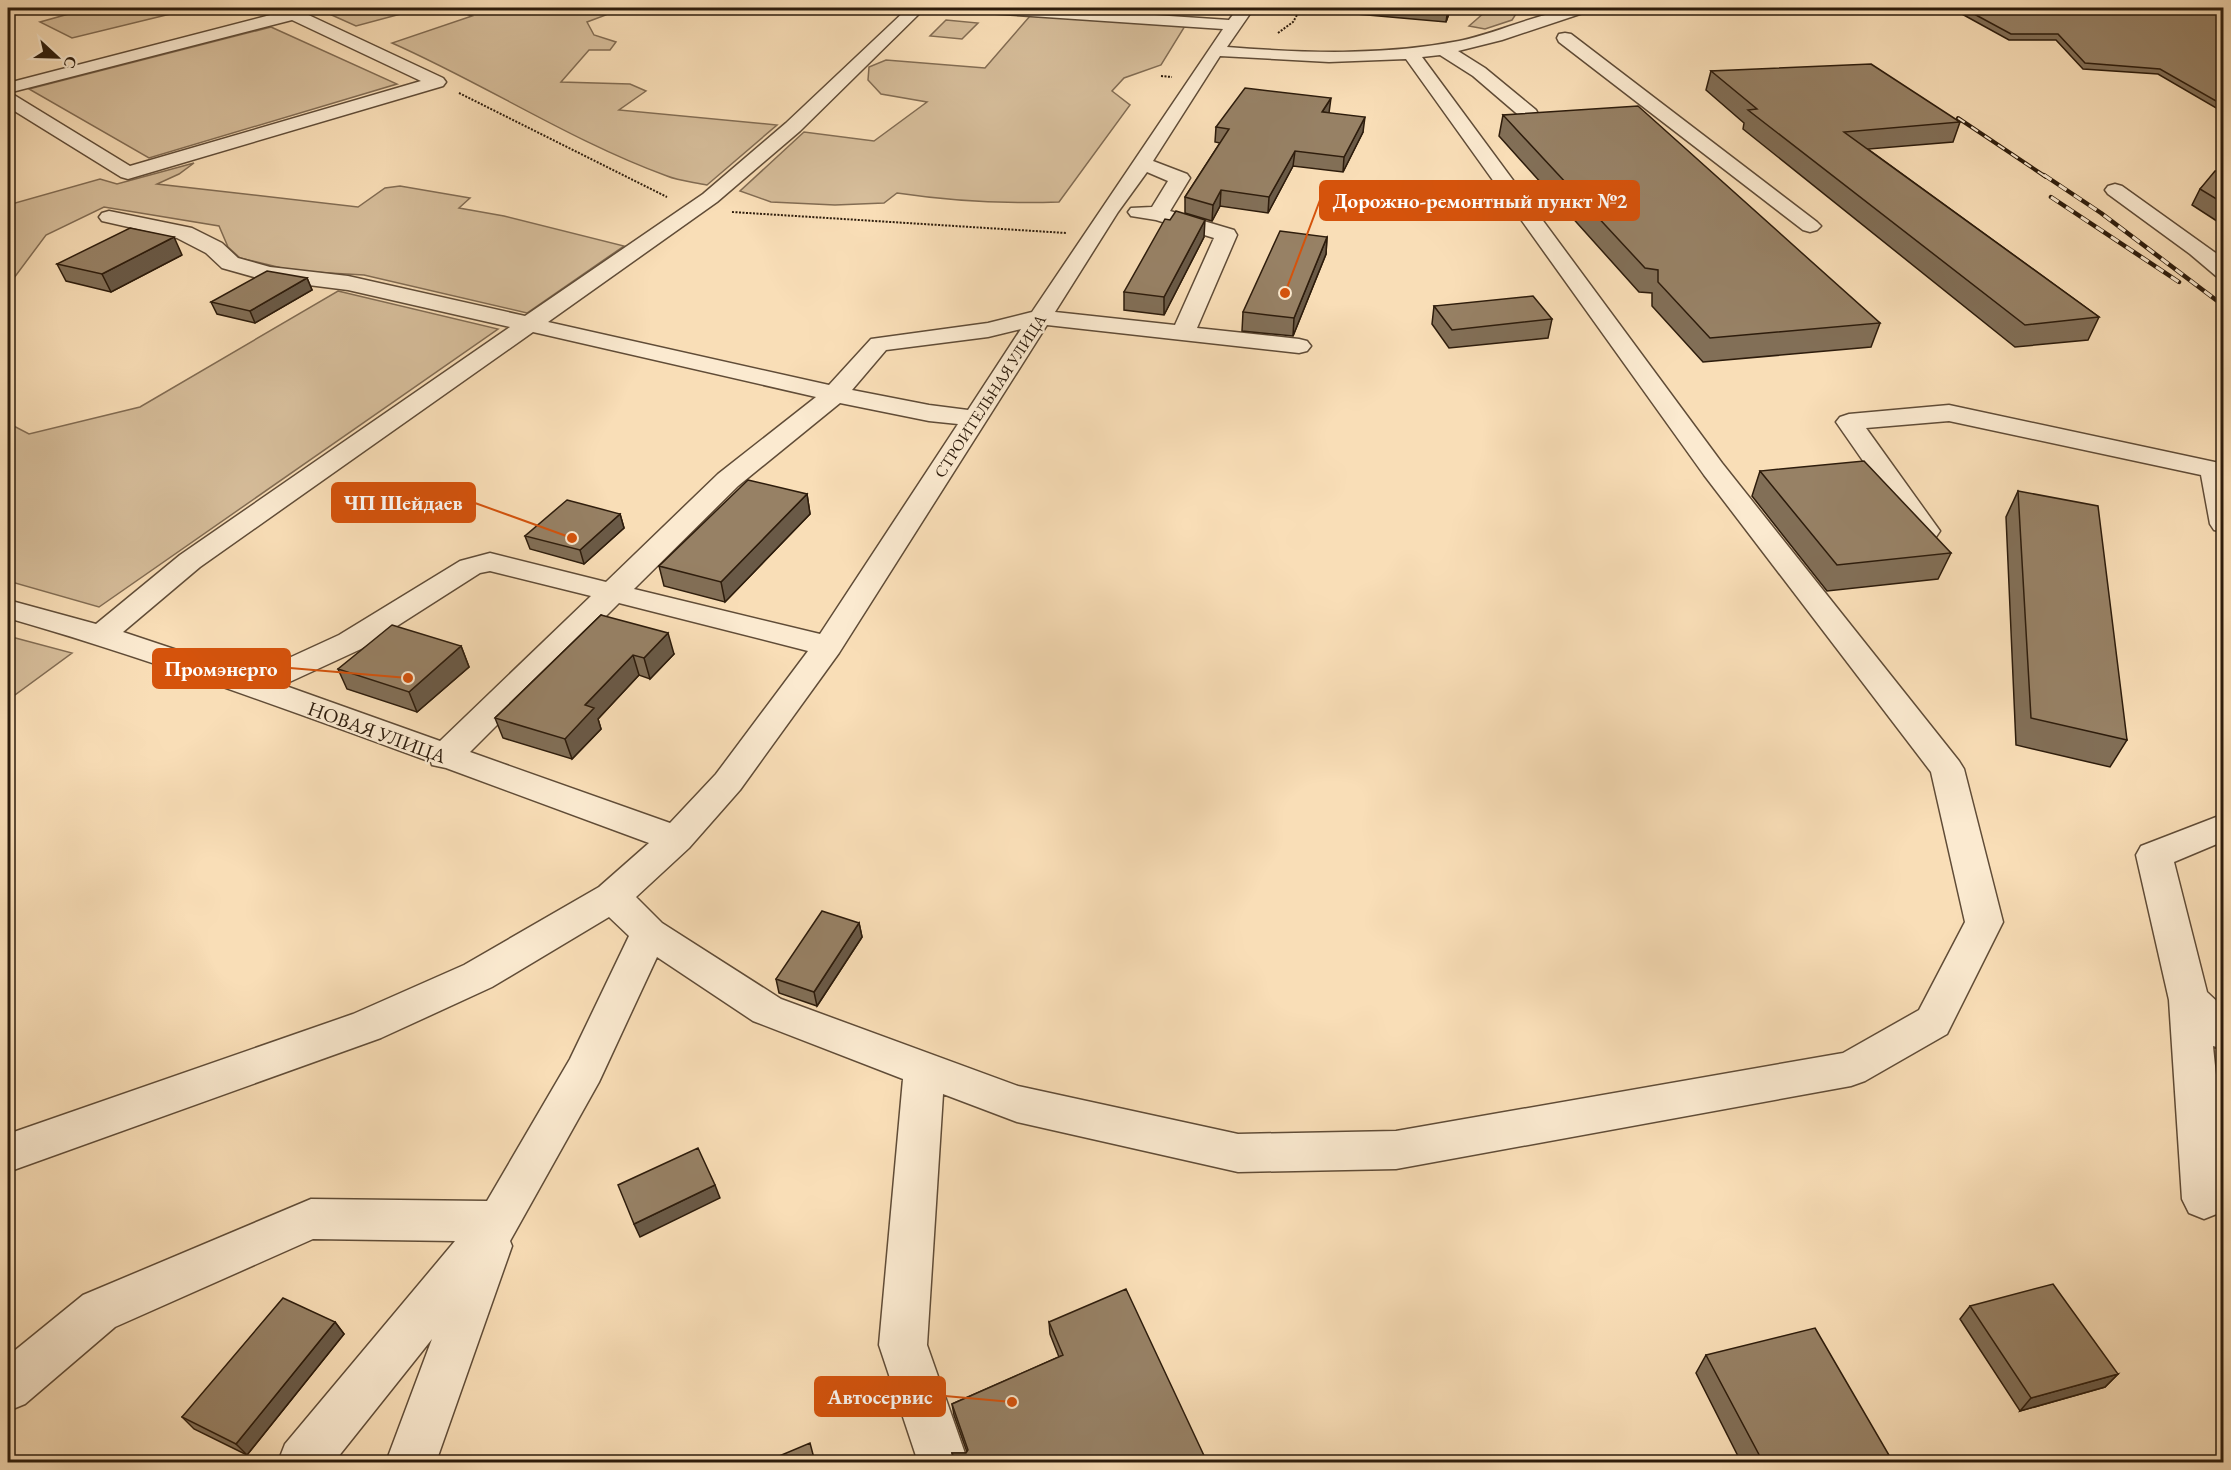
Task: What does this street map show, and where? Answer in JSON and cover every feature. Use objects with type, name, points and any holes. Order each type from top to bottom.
[{"type":"street","points":[[101,635],[190,561],[710,198],[792,127],[917,8]]},
{"type":"street","points":[[987,8],[1240,16]]},
{"type":"street","points":[[1215,51],[1301,57],[1410,53],[1443,49],[1519,29],[1583,8]]},
{"type":"street","points":[[8,88],[287,11],[437,82],[128,174],[8,99]]},
{"type":"street","name":"СТРОИТЕЛЬНАЯ УЛИЦА","points":[[8,1153],[367,1026],[478,976],[612,897],[676,840],[728,782],[828,646],[1110,209],[1240,16]]},
{"type":"street","points":[[1565,38],[1810,226]]},
{"type":"street","points":[[1443,49],[1479,72],[1529,114]]},
{"type":"street","points":[[612,897],[649,933],[767,1010],[1017,1104],[1238,1152],[1396,1150],[1851,1069],[1933,1022],[1984,922],[1947,769],[1851,642],[1713,469],[1410,53]]},
{"type":"street","points":[[1142,164],[1180,178],[1158,214]]},
{"type":"street","points":[[2115,190],[2198,249],[2223,271]]},
{"type":"street","points":[[1110,209],[1158,214],[1226,235],[1183,333]]},
{"type":"street","points":[[109,217],[184,233],[214,248],[230,263],[269,274],[348,283],[835,394],[929,412],[975,418]]},
{"type":"street","points":[[444,757],[728,480],[835,394],[879,344],[988,330],[1040,317],[1299,346]]},
{"type":"street","points":[[1926,531],[1849,422],[1950,413],[2219,471],[2223,524]]},
{"type":"street","points":[[254,686],[350,642],[470,567],[490,562],[828,646]]},
{"type":"street","name":"НОВАЯ УЛИЦА","points":[[8,609],[101,635],[254,686],[676,840]]},
{"type":"street","points":[[2204,1199],[2189,1000],[2154,855],[2223,827]]},
{"type":"street","points":[[303,1462],[499,1221],[585,1070],[649,933]]},
{"type":"street","points":[[2189,1000],[2223,1033]]},
{"type":"street","points":[[924,1068],[903,1345],[944,1462]]},
{"type":"street","points":[[8,1387],[99,1311],[311,1219],[499,1221]]},
{"type":"street","points":[[411,1462],[499,1221]]},
{"type":"path","points":[[1251,54],[1293,22],[1301,8]]},
{"type":"shaded area","points":[[60,8],[195,8],[72,38],[40,22],[72,13]]},
{"type":"shaded area","points":[[316,8],[423,8],[356,26]]},
{"type":"shaded area","points":[[449,8],[610,8],[606,15],[587,22],[594,35],[616,42],[610,50],[589,50],[561,82],[630,84],[646,91],[619,110],[777,125],[707,185],[672,178],[597,146],[392,43],[472,16]]},
{"type":"shaded area","points":[[1485,12],[1516,14],[1512,20],[1485,29],[1469,26]]},
{"type":"shaded area","points":[[1030,16],[1185,26],[1161,65],[1124,78],[1112,91],[1130,105],[1059,202],[978,201],[897,193],[884,203],[835,205],[771,202],[740,191],[804,132],[874,141],[927,102],[881,94],[868,80],[869,67],[886,60],[985,68]]},
{"type":"shaded area","points":[[946,20],[978,23],[962,39],[930,36]]},
{"type":"shaded area","points":[[271,27],[397,84],[149,158],[29,89]]},
{"type":"shaded area","points":[[194,163],[179,174],[157,184],[358,207],[385,188],[400,186],[470,198],[459,208],[504,216],[624,246],[527,313],[364,275],[294,271],[240,258],[228,247],[219,226],[104,207],[46,235],[8,286],[8,205],[100,179],[117,184]]},
{"type":"shaded area","points":[[338,291],[498,329],[99,607],[8,581],[8,423],[29,434],[140,407]]},
{"type":"shaded area","points":[[8,636],[72,653],[8,700]]},
{"type":"building","points":[[1963,8],[2223,8],[2223,105],[2160,69],[2085,63],[2058,34],[2011,34]]},
{"type":"building","points":[[1871,64],[1960,122],[1844,132],[2099,317],[2025,325],[1748,110],[1757,109],[1711,71]]},
{"type":"building","points":[[1245,88],[1331,98],[1322,112],[1365,117],[1344,157],[1295,151],[1269,197],[1221,190],[1213,205],[1185,197],[1229,129],[1216,127]]},
{"type":"building","points":[[1638,106],[1880,323],[1710,338],[1658,282],[1658,270],[1645,268],[1503,115]]},
{"type":"building","points":[[2223,170],[2223,203],[2200,189],[2215,171]]},
{"type":"building","points":[[1176,211],[1205,220],[1164,297],[1124,292],[1165,219],[1170,220]]},
{"type":"building","points":[[130,228],[174,237],[102,274],[57,264]]},
{"type":"building","points":[[1280,231],[1327,237],[1294,318],[1243,312]]},
{"type":"building","points":[[267,271],[307,278],[250,311],[211,302]]},
{"type":"building","points":[[1533,296],[1552,319],[1452,330],[1434,306]]},
{"type":"building","points":[[1864,461],[1951,553],[1837,565],[1760,471]]},
{"type":"building","points":[[748,480],[807,494],[721,582],[659,566]]},
{"type":"building","points":[[2018,491],[2098,506],[2127,740],[2031,718]]},
{"type":"building","points":[[567,500],[620,514],[580,550],[525,536]]},
{"type":"building","points":[[601,615],[668,633],[644,658],[633,655],[585,705],[594,708],[565,739],[495,718]]},
{"type":"building","points":[[392,625],[461,646],[409,692],[338,669]]},
{"type":"building","points":[[822,911],[859,923],[814,992],[776,979]]},
{"type":"building","points":[[698,1148],[715,1185],[634,1224],[618,1185]]},
{"type":"building","points":[[2053,1284],[2118,1374],[2031,1398],[1970,1306]]},
{"type":"building","points":[[1126,1289],[1207,1462],[956,1462],[952,1453],[966,1453],[968,1450],[952,1404],[1063,1355],[1049,1322]]},
{"type":"building","points":[[283,1298],[335,1322],[236,1444],[182,1417]]},
{"type":"building","points":[[1815,1328],[1893,1462],[1763,1462],[1706,1355]]},
{"type":"building","points":[[810,1443],[815,1462],[765,1462]]},
{"type":"railway","points":[[1958,118],[2046,177]]},
{"type":"railway","points":[[2044,175],[2101,213],[2224,306]]},
{"type":"railway","points":[[2051,197],[2179,282]]},
{"type":"place","name":"Дорожно-ремонтный пункт №2","points":[[1285,293]]},
{"type":"place","name":"ЧП Шейдаев","points":[[572,538]]},
{"type":"place","name":"Промэнерго","points":[[408,678]]},
{"type":"place","name":"Автосервис","points":[[1012,1402]]}]
